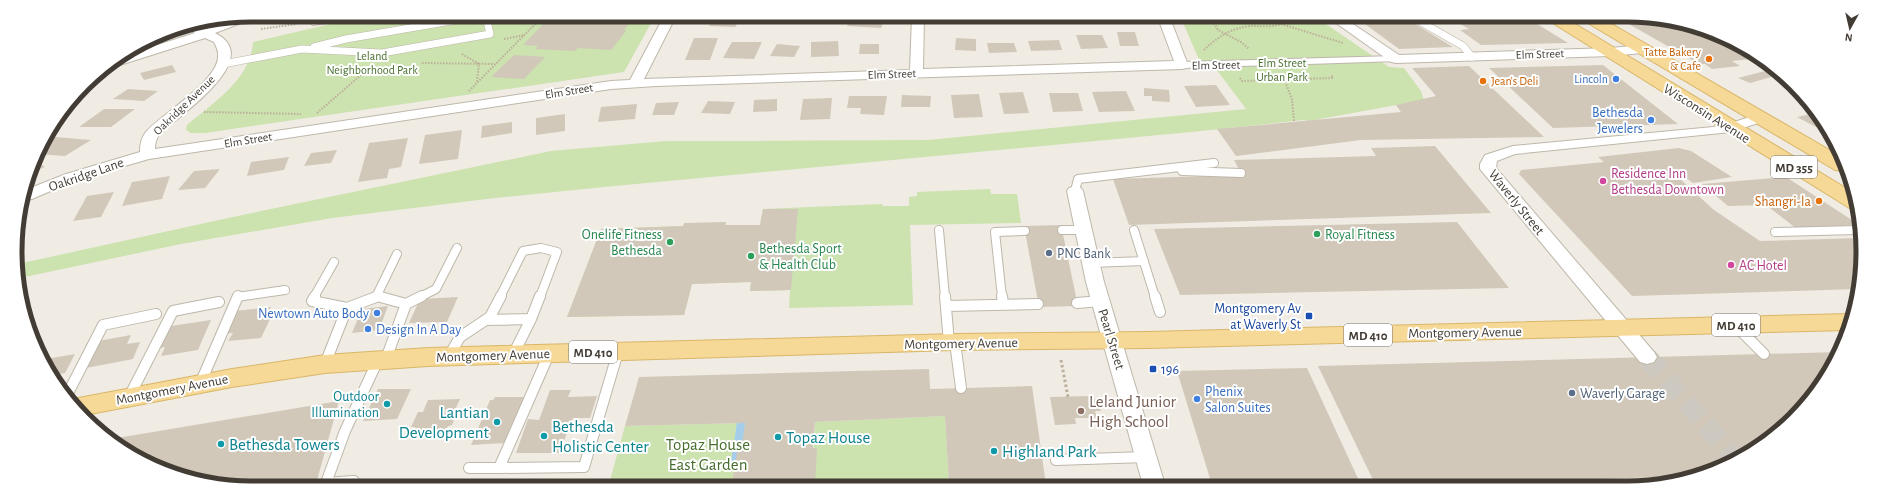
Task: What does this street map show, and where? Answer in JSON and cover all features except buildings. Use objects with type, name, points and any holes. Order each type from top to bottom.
[{"type":"main road","name":"Wisconsin Avenue","points":[[1561,22],[1730,128],[1850,200]]},
{"type":"main road","name":"Wisconsin Avenue","points":[[1596,22],[1839,164]]},
{"type":"main road","name":"Montgomery Avenue","points":[[82,406],[200,384],[325,364],[449,356],[1845,323]]},
{"type":"street","points":[[129,58],[168,46],[233,22]]},
{"type":"street","points":[[635,83],[667,22]]},
{"type":"street","points":[[916,74],[918,22]]},
{"type":"street","points":[[1166,22],[1182,65]]},
{"type":"street","points":[[1341,22],[1396,59]]},
{"type":"street","name":"Oakridge Avenue","points":[[147,155],[148,143],[152,134],[209,84],[222,64],[225,55],[219,40],[207,32],[197,29]]},
{"type":"street","name":"Elm Street","points":[[147,155],[611,85],[635,83],[1472,57],[1611,52],[1642,49]]},
{"type":"street","points":[[1730,128],[1759,118]]},
{"type":"street","name":"Waverly Street","points":[[1647,357],[1488,169],[1490,158],[1513,150],[1706,132],[1730,128]]},
{"type":"street","name":"Oakridge Lane","points":[[29,195],[71,177],[147,155]]},
{"type":"street","name":"Pearl Street","points":[[1075,191],[1101,301],[1153,481]]},
{"type":"lane","points":[[222,64],[346,39],[445,22]]},
{"type":"lane","points":[[302,49],[382,53],[490,34],[487,22]]},
{"type":"lane","points":[[1421,22],[1463,46],[1472,57]]},
{"type":"lane","points":[[1075,191],[1078,179],[1144,170],[1214,163]]},
{"type":"lane","points":[[1144,170],[1241,173]]},
{"type":"lane","points":[[939,230],[946,306],[962,388]]},
{"type":"lane","points":[[1062,230],[1084,230]]},
{"type":"lane","points":[[1134,230],[1160,312]]},
{"type":"lane","points":[[1775,232],[1855,230]]},
{"type":"lane","points":[[1003,304],[995,232],[1025,231]]},
{"type":"lane","points":[[334,262],[312,302],[347,308],[376,297],[406,304],[436,289],[457,248]]},
{"type":"lane","points":[[449,356],[460,338],[490,317],[523,251],[542,248],[557,252],[531,318],[513,355]]},
{"type":"lane","points":[[376,297],[397,254]]},
{"type":"lane","points":[[1091,263],[1144,261]]},
{"type":"lane","points":[[200,384],[237,296],[285,290]]},
{"type":"lane","points":[[1077,303],[1101,301]]},
{"type":"lane","points":[[129,397],[173,311],[219,302]]},
{"type":"lane","points":[[327,481],[345,431],[382,360],[406,304]]},
{"type":"lane","points":[[946,306],[1038,304]]},
{"type":"lane","points":[[325,364],[347,308]]},
{"type":"lane","points":[[69,391],[103,325],[156,314]]},
{"type":"lane","points":[[484,320],[531,318]]},
{"type":"lane","points":[[1735,325],[1764,354]]},
{"type":"lane","points":[[469,468],[584,467],[618,352]]},
{"type":"lane","points":[[500,468],[549,354]]},
{"type":"lane","points":[[1056,460],[1146,457]]},
{"type":"path","points":[[254,30],[306,22]]},
{"type":"path","points":[[485,75],[537,22]]},
{"type":"path","points":[[1213,22],[1218,30],[1241,42],[1251,51]]},
{"type":"path","points":[[1202,51],[1224,33],[1251,26],[1270,27],[1281,24],[1350,45]]},
{"type":"path","points":[[458,52],[479,64],[477,83]]},
{"type":"path","points":[[323,114],[316,114],[371,66]]},
{"type":"path","points":[[1284,79],[1292,99],[1294,121]]},
{"type":"path","points":[[199,112],[308,114]]},
{"type":"path","points":[[1061,357],[1068,397]]},
{"type":"green space","name":"Leland Neighborhood Park","points":[[339,22],[652,22],[624,72],[205,133],[191,133],[186,130],[187,125],[219,99],[238,79],[246,67],[251,55],[253,42]]},
{"type":"green space","name":"Elm Street Urban Park","points":[[1183,22],[1323,22],[1389,67],[1404,68],[1421,91],[1424,100],[1309,121],[1304,120],[604,187],[495,198],[332,218],[181,244],[23,277],[22,263],[228,218],[551,151],[666,141],[928,140],[1246,109],[1210,61],[1200,62]]},
{"type":"green space","name":"Bethesda Sport & Health Club","points":[[990,189],[991,194],[1017,194],[1021,223],[910,225],[913,305],[789,308],[790,290],[750,291],[751,282],[692,284],[684,315],[567,317],[601,229],[683,226],[726,222],[726,225],[760,225],[763,209],[882,204],[883,206],[909,206],[909,197],[917,196],[917,192]]},
{"type":"green space","points":[[945,416],[949,481],[812,481],[815,422]]},
{"type":"green space","name":"Topaz House East Garden","points":[[745,423],[735,481],[610,481],[625,426]]},
{"type":"water","points":[[761,420],[756,463],[731,463],[737,422]]},
{"type":"tunnel","points":[[1647,357],[1732,455]]},
{"type":"place","name":"Tatte Bakery & Cafe","points":[[1709,59]]},
{"type":"place","name":"Lincoln","points":[[1616,79]]},
{"type":"place","name":"Jean's Deli","points":[[1483,81]]},
{"type":"place","name":"Bethesda Jewelers","points":[[1651,120]]},
{"type":"place","name":"Residence Inn Bethesda Downtown","points":[[1603,181]]},
{"type":"place","name":"Shangri-la","points":[[1819,201]]},
{"type":"place","name":"Royal Fitness","points":[[1317,234]]},
{"type":"place","name":"Onelife Fitness Bethesda","points":[[670,242]]},
{"type":"place","name":"PNC Bank","points":[[1049,253]]},
{"type":"place","name":"Bethesda Sport & Health Club","points":[[751,256]]},
{"type":"place","name":"AC Hotel","points":[[1731,265]]},
{"type":"place","name":"Newtown Auto Body","points":[[377,313]]},
{"type":"place","name":"Montgomery Av at Waverly St","points":[[1309,316]]},
{"type":"place","name":"Design In A Day","points":[[368,329]]},
{"type":"place","name":"196","points":[[1153,369]]},
{"type":"place","name":"Waverly Garage","points":[[1572,393]]},
{"type":"place","name":"Phenix Salon Suites","points":[[1197,399]]},
{"type":"place","name":"Outdoor Illumination","points":[[387,404]]},
{"type":"place","name":"Leland Junior High School","points":[[1081,411]]},
{"type":"place","name":"Lantian Development","points":[[497,422]]},
{"type":"place","name":"Bethesda Holistic Center","points":[[544,436]]},
{"type":"place","name":"Topaz House","points":[[778,437]]},
{"type":"place","name":"Bethesda Towers","points":[[221,444]]},
{"type":"place","name":"Highland Park","points":[[994,451]]}]
